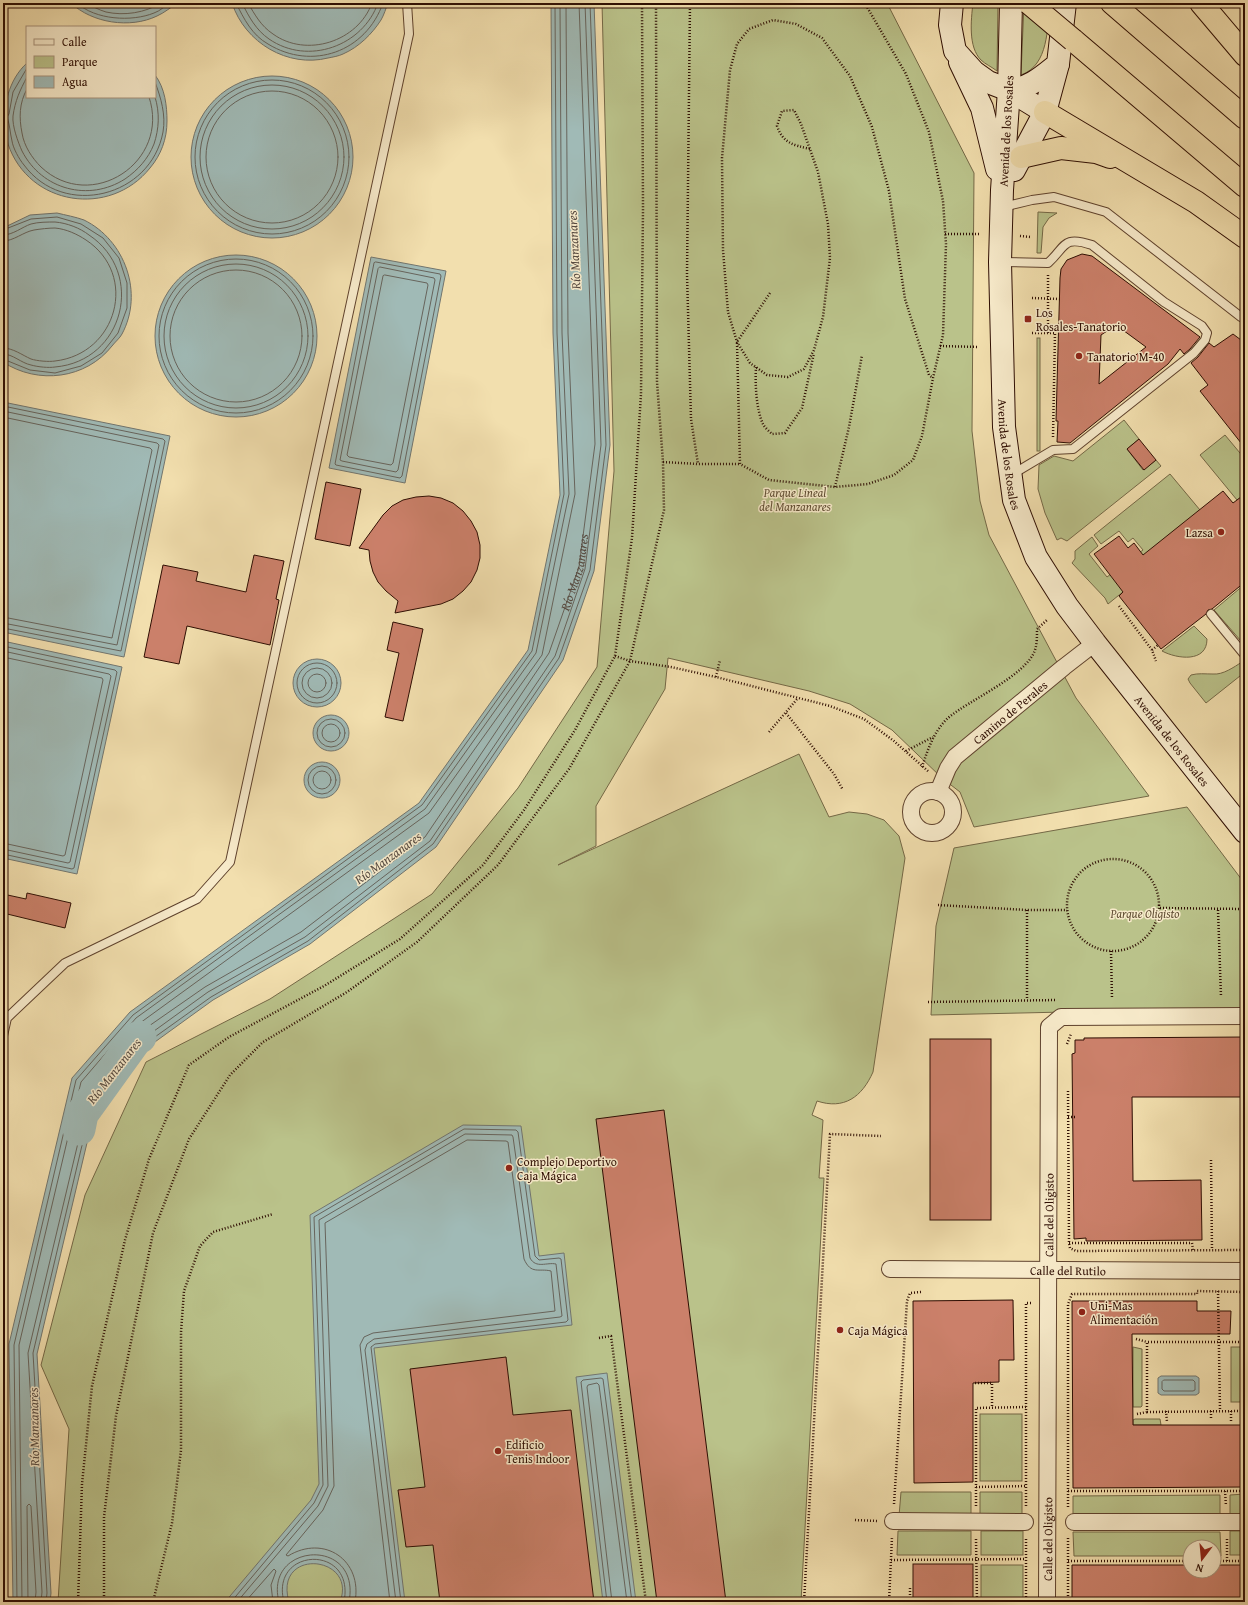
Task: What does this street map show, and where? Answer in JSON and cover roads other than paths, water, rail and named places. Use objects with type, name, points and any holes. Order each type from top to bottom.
[{"type":"highway","points":[[1029,3],[1245,186]]},
{"type":"highway","points":[[1112,3],[1245,118]]},
{"type":"highway","points":[[1201,3],[1245,55]]},
{"type":"highway","points":[[1045,112],[1196,202],[1245,237]]},
{"type":"highway","points":[[1021,157],[1061,148],[1096,152],[1134,165]]},
{"type":"main road","points":[[952,3],[950,25],[955,51],[982,108],[1002,199]]},
{"type":"main road","name":"Avenida de los Rosales","points":[[1011,3],[1009,90],[1002,199],[1000,262],[1004,427],[1014,500],[1036,557],[1067,606],[1245,832]]},
{"type":"main road","points":[[1002,199],[1021,157],[1045,112],[1058,64],[1065,3]]},
{"type":"main road","points":[[955,51],[974,72],[988,82],[1009,90],[1045,112]]},
{"type":"main road","points":[[1009,90],[1020,90],[1041,78],[1058,64]]},
{"type":"street","name":"Camino de Perales","points":[[938,792],[948,768],[955,757],[1095,643]]},
{"type":"street","name":"Calle del Oligisto","points":[[1048,1602],[1047,1271],[1049,1027],[1061,1017],[1245,1016]]},
{"type":"street","name":"Calle del Rutilo","points":[[890,1269],[1245,1271]]},
{"type":"street","points":[[1071,1518],[1245,1522]]},
{"type":"street","points":[[893,1521],[1026,1522]]},
{"type":"lane","points":[[3,1036],[7,1018],[65,963],[198,899],[230,862],[410,34],[407,3]]},
{"type":"lane","points":[[1002,199],[1032,200],[1054,197],[1106,212],[1241,317]]},
{"type":"lane","points":[[1000,262],[1048,263],[1066,243],[1078,240],[1092,245],[1164,302],[1202,326],[1207,333],[1205,340],[1194,353],[1073,449],[1053,450],[1010,476]]},
{"type":"lane","points":[[1211,614],[1243,652]]},
{"type":"water","points":[[71,3],[178,3],[160,15],[146,20],[123,23],[100,19],[80,10]]},
{"type":"water","points":[[232,3],[388,3],[382,18],[360,44],[340,55],[313,60],[283,56],[258,41],[247,30],[238,17]]},
{"type":"water","points":[[551,3],[594,3],[610,445],[594,571],[563,660],[436,847],[310,944],[213,1000],[112,1073],[100,1088],[37,1354],[51,1593],[50,1602],[13,1602],[9,1344],[72,1078],[130,1012],[419,803],[528,650],[560,495],[553,333]]},
{"type":"water","points":[[26,64],[26,98],[156,98],[156,77],[165,97],[167,109],[167,128],[163,146],[150,168],[133,184],[114,194],[93,199],[72,198],[52,192],[33,181],[18,165],[8,144],[5,121],[8,94],[11,85]]},
{"type":"water","points":[[264,76],[280,76],[296,79],[310,85],[324,94],[335,105],[344,119],[350,133],[353,157],[352,173],[344,195],[335,209],[324,220],[310,229],[296,235],[280,238],[264,238],[248,235],[234,229],[220,220],[209,209],[200,195],[194,181],[191,165],[191,149],[194,133],[200,119],[209,105],[220,94],[234,85],[248,79]]},
{"type":"water","points":[[57,213],[84,220],[98,229],[110,240],[120,254],[127,269],[131,302],[128,318],[122,334],[101,357],[89,366],[75,372],[46,376],[31,374],[3,362],[3,228],[30,215]]},
{"type":"water","points":[[228,255],[244,255],[260,258],[274,264],[294,278],[304,291],[314,312],[317,336],[314,360],[304,381],[294,394],[281,404],[260,414],[244,417],[228,417],[212,414],[198,408],[184,399],[173,388],[164,374],[158,360],[155,344],[155,328],[158,312],[164,298],[173,284],[184,273],[198,264],[212,258]]},
{"type":"water","points":[[371,257],[446,271],[405,483],[329,468]]},
{"type":"water","points":[[3,402],[170,436],[124,657],[3,632]]},
{"type":"water","points":[[3,641],[122,667],[77,874],[3,858]]},
{"type":"water","points":[[317,659],[326,661],[334,666],[339,674],[341,683],[339,692],[334,700],[326,705],[317,707],[308,705],[300,700],[295,692],[293,683],[295,674],[300,666],[308,661]]},
{"type":"water","points":[[335,715],[344,720],[348,726],[348,740],[344,746],[335,751],[327,751],[318,746],[314,740],[313,729],[318,720],[324,716]]},
{"type":"water","points":[[326,762],[335,767],[339,773],[339,787],[335,793],[326,798],[318,798],[309,793],[305,787],[304,776],[309,767],[315,763]]},
{"type":"water","points":[[463,1125],[521,1126],[539,1256],[564,1253],[572,1325],[374,1348],[405,1602],[340,1602],[342,1586],[337,1574],[328,1567],[315,1564],[303,1565],[293,1572],[287,1584],[289,1602],[225,1602],[311,1500],[319,1484],[310,1215]]},
{"type":"water","points":[[607,1373],[636,1602],[603,1602],[576,1377]]},
{"type":"water","points":[[1161,1376],[1196,1376],[1199,1378],[1199,1393],[1196,1395],[1161,1395],[1158,1393],[1158,1378]]},
{"type":"waterway","name":"Río Manzanares","points":[[79,1129],[82,1114],[136,1039],[140,1037]]},
{"type":"place","name":"Los Rosales-Tanatorio","points":[[1028,319]]},
{"type":"place","name":"Tanatorio M-40","points":[[1079,356]]},
{"type":"place","name":"Lazsa","points":[[1221,532]]},
{"type":"place","name":"Complejo Deportivo Caja Mágica","points":[[509,1168]]},
{"type":"place","name":"Uni-Mas Alimentación","points":[[1082,1312]]},
{"type":"place","name":"Caja Mágica","points":[[840,1330]]},
{"type":"place","name":"Edificio Tenis Indoor","points":[[498,1451]]},
{"type":"park label","name":"Parque Lineal del Manzanares","points":[[795,499]]},
{"type":"park label","name":"Parque Oligisto","points":[[1145,913]]}]
